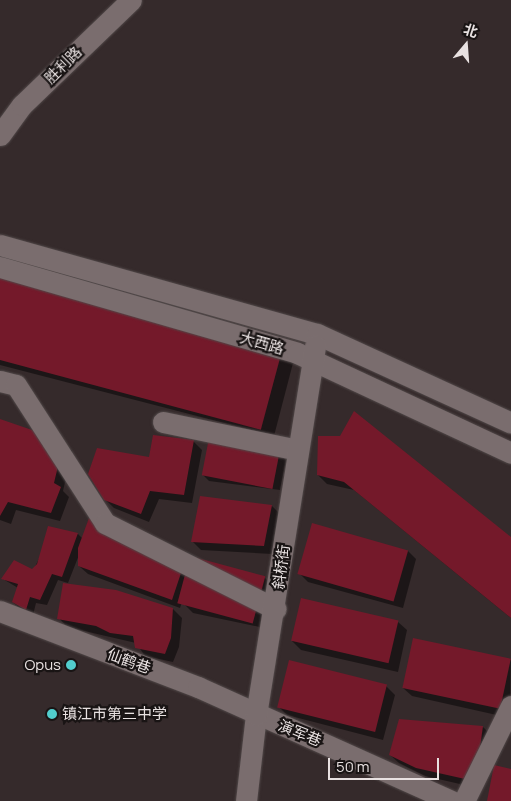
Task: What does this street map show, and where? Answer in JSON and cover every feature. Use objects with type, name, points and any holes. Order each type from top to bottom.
[{"type":"street","name":"胜利路","points":[[0,135],[22,106],[131,0]]},
{"type":"street","name":"大西路","points":[[0,245],[317,334],[511,423]]},
{"type":"street","name":"大西路","points":[[0,267],[297,353],[511,453]]},
{"type":"street","name":"斜桥街","points":[[246,801],[256,715],[276,609],[298,450],[317,334]]},
{"type":"street","points":[[0,381],[16,385],[105,523],[276,609]]},
{"type":"street","points":[[163,422],[298,450]]},
{"type":"street","name":"仙鹤巷","points":[[0,611],[198,686],[256,715]]},
{"type":"street","points":[[464,801],[511,706]]},
{"type":"street","name":"演军巷","points":[[256,715],[452,801]]},
{"type":"building","points":[[0,275],[282,351],[261,430],[0,360]]},
{"type":"building","points":[[354,411],[511,537],[511,618],[344,482],[317,475],[318,436],[340,436]]},
{"type":"building","points":[[0,419],[64,441],[54,483],[61,487],[51,513],[8,502],[0,516]]},
{"type":"building","points":[[153,435],[194,440],[184,495],[150,491],[141,514],[104,500],[88,474],[97,448],[149,457]]},
{"type":"building","points":[[209,438],[280,452],[272,489],[202,475]]},
{"type":"building","points":[[200,496],[272,505],[264,546],[191,542]]},
{"type":"building","points":[[89,518],[120,526],[181,573],[172,600],[78,566],[78,548]]},
{"type":"building","points":[[312,523],[408,551],[394,602],[297,574]]},
{"type":"building","points":[[48,526],[78,533],[62,577],[52,574],[40,600],[30,597],[26,610],[12,602],[18,584],[1,579],[14,560],[32,569],[37,564]]},
{"type":"building","points":[[190,556],[265,576],[253,624],[177,603]]},
{"type":"building","points":[[63,583],[116,590],[173,608],[171,638],[165,654],[135,648],[133,636],[110,633],[96,626],[57,619]]},
{"type":"building","points":[[301,598],[398,620],[389,663],[291,641]]},
{"type":"building","points":[[413,638],[511,659],[500,709],[402,688]]},
{"type":"building","points":[[289,660],[387,684],[375,732],[277,708]]},
{"type":"building","points":[[399,719],[483,726],[479,755],[465,779],[416,768],[389,755]]},
{"type":"building","points":[[494,765],[511,769],[511,801],[487,801]]},
{"type":"place","name":"Opus","points":[[71,665]]},
{"type":"place","name":"镇江市第三中学","points":[[52,714]]}]
